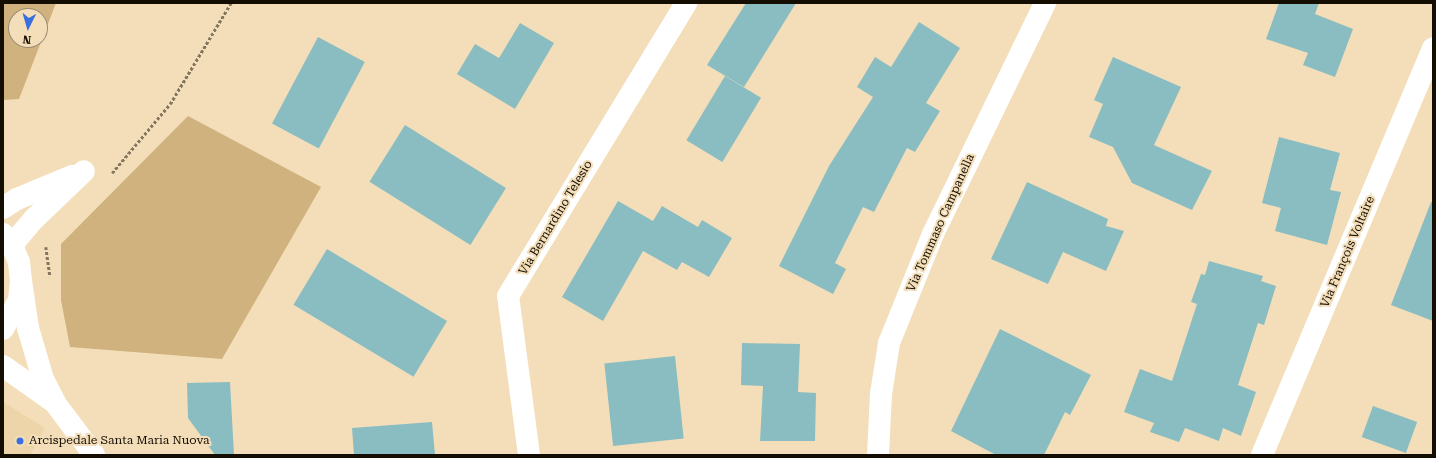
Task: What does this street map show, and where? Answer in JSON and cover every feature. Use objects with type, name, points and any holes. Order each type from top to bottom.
[{"type":"street","name":"Via Bernardino Telesio","points":[[529,455],[508,296],[686,3]]},
{"type":"street","name":"Via Tommaso Campanella","points":[[878,455],[881,394],[889,343],[933,234],[1046,3]]},
{"type":"street","name":"Via François Voltaire","points":[[1262,455],[1433,48]]},
{"type":"street","points":[[3,208],[17,199],[84,171],[34,219],[7,239],[19,262],[28,328],[43,379],[56,403],[94,455]]},
{"type":"street","points":[[3,329],[19,300],[21,281]]},
{"type":"street","points":[[3,366],[56,403]]},
{"type":"path","points":[[107,178],[124,162],[170,104],[231,3]]},
{"type":"shaded area","points":[[3,3],[56,3],[48,24],[48,8],[8,8],[8,48],[39,48],[19,99],[3,100]]},
{"type":"shaded area","points":[[188,116],[321,187],[222,359],[70,347],[61,300],[61,244]]},
{"type":"shaded area","name":"Arcispedale Santa Maria Nuova","points":[[3,402],[45,428],[30,455],[3,455]]},
{"type":"building","points":[[746,3],[796,3],[744,87],[707,65]]},
{"type":"building","points":[[1279,3],[1319,3],[1315,14],[1353,29],[1335,77],[1303,65],[1308,53],[1266,39]]},
{"type":"building","points":[[919,22],[960,48],[926,103],[940,111],[915,152],[907,148],[874,212],[863,207],[835,263],[846,269],[833,294],[779,266],[829,166],[873,97],[857,87],[875,57],[891,67]]},
{"type":"building","points":[[520,23],[554,43],[515,109],[457,74],[475,44],[499,58]]},
{"type":"building","points":[[318,37],[365,62],[319,148],[272,124]]},
{"type":"building","points":[[1113,57],[1181,87],[1154,145],[1212,171],[1192,210],[1132,183],[1113,147],[1089,137],[1103,104],[1094,100]]},
{"type":"building","points":[[725,76],[761,98],[722,162],[686,140]]},
{"type":"building","points":[[405,125],[506,188],[470,245],[369,182]]},
{"type":"building","points":[[1279,137],[1340,153],[1330,190],[1341,192],[1327,245],[1275,231],[1281,208],[1262,203]]},
{"type":"building","points":[[1027,182],[1108,219],[1106,226],[1124,231],[1106,271],[1063,252],[1048,284],[991,259]]},
{"type":"building","points":[[618,201],[653,221],[662,206],[698,227],[702,220],[732,238],[709,277],[682,262],[677,270],[643,251],[603,321],[562,297]]},
{"type":"building","points":[[1431,202],[1433,202],[1433,321],[1391,305]]},
{"type":"building","points":[[327,249],[447,321],[414,377],[294,305]]},
{"type":"building","points":[[1209,261],[1263,276],[1261,281],[1276,286],[1264,325],[1258,323],[1238,385],[1256,392],[1241,436],[1223,428],[1219,441],[1185,428],[1179,442],[1150,432],[1154,423],[1124,412],[1140,369],[1172,381],[1197,304],[1191,302],[1201,274],[1205,275]]},
{"type":"building","points":[[1000,329],[1091,375],[1070,415],[1065,412],[1044,455],[996,455],[951,431]]},
{"type":"building","points":[[742,343],[800,344],[798,392],[816,393],[815,441],[760,441],[763,386],[741,385]]},
{"type":"building","points":[[675,356],[684,439],[613,446],[604,363]]},
{"type":"building","points":[[230,382],[234,455],[215,455],[188,418],[187,383]]},
{"type":"building","points":[[1373,406],[1417,422],[1406,453],[1362,437]]},
{"type":"building","points":[[432,422],[435,455],[354,455],[352,428]]},
{"type":"place","name":"Arcispedale Santa Maria Nuova","points":[[20,441]]}]
